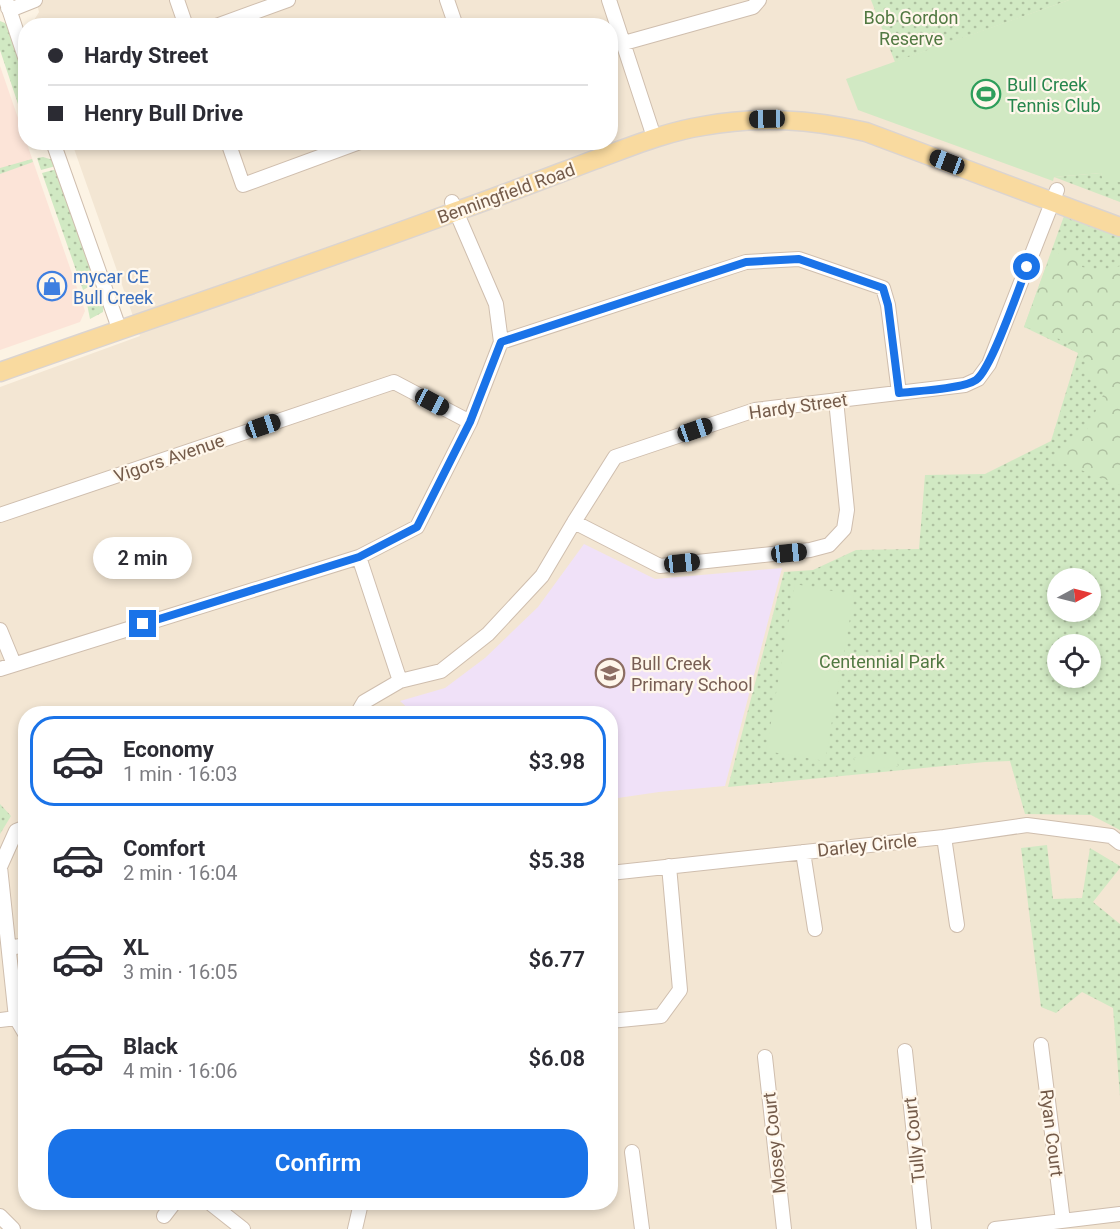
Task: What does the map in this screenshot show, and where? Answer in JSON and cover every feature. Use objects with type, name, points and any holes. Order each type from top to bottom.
[{"type":"main road","name":"Benningfield Road","points":[[618,146],[653,133],[752,119],[826,123],[875,135],[1055,196],[1120,214]]},
{"type":"main road","name":"Benningfield Road","points":[[0,372],[118,326],[607,150]]},
{"type":"main road","name":"Benningfield Road","points":[[1055,196],[1120,226]]},
{"type":"main road","name":"Benningfield Road","points":[[0,360],[118,326]]},
{"type":"street","points":[[7,4],[15,8],[35,0]]},
{"type":"street","points":[[177,0],[183,18]]},
{"type":"street","points":[[238,18],[288,0]]},
{"type":"street","points":[[447,0],[453,18]]},
{"type":"street","points":[[609,0],[615,18]]},
{"type":"street","points":[[624,43],[753,7],[759,0]]},
{"type":"street","points":[[7,4],[18,36]]},
{"type":"street","points":[[618,26],[653,133]]},
{"type":"street","points":[[56,150],[118,326]]},
{"type":"street","points":[[231,150],[243,185],[338,150]]},
{"type":"street","name":"Hardy Street","points":[[362,706],[364,702],[400,681],[441,672],[488,634],[542,576],[615,457],[755,410],[965,385],[978,379],[989,364],[1055,196]]},
{"type":"street","points":[[0,669],[359,557],[417,527],[470,422],[501,342],[496,304],[454,207]]},
{"type":"street","points":[[501,342],[746,262],[799,259],[883,288],[888,305],[899,393]]},
{"type":"street","name":"Vigors Avenue","points":[[0,515],[394,382],[470,422]]},
{"type":"street","points":[[574,522],[660,566],[810,550],[829,545],[844,529],[847,510],[836,400]]},
{"type":"street","points":[[359,557],[400,681]]},
{"type":"street","points":[[0,630],[14,664]]},
{"type":"street","name":"Darley Circle","points":[[618,872],[944,837],[1027,825],[1111,836],[1120,843]]},
{"type":"street","points":[[18,830],[0,867],[18,1021]]},
{"type":"street","points":[[944,837],[957,925]]},
{"type":"street","points":[[803,852],[815,929]]},
{"type":"street","points":[[618,1020],[661,1016],[680,990],[669,866]]},
{"type":"street","points":[[9,948],[18,946]]},
{"type":"street","points":[[0,1020],[16,1018]]},
{"type":"street","name":"Ryan Court","points":[[1041,1045],[1063,1221]]},
{"type":"street","name":"Tully Court","points":[[905,1051],[924,1229]]},
{"type":"street","name":"Mosey Court","points":[[765,1057],[784,1229]]},
{"type":"street","points":[[632,1152],[642,1229]]},
{"type":"street","points":[[164,1216],[169,1210]]},
{"type":"street","points":[[219,1210],[243,1229]]},
{"type":"street","points":[[355,1229],[359,1210]]},
{"type":"street","points":[[995,1229],[1120,1214]]},
{"type":"street","points":[[0,1216],[13,1229]]},
{"type":"shaded area","points":[[36,0],[1120,0],[1120,1229],[0,1229],[0,387],[140,336],[74,150],[618,150],[618,18],[35,18],[39,12]]},
{"type":"shaded area","points":[[0,66],[18,118],[18,150],[29,150],[85,311],[80,322],[0,350]]},
{"type":"shaded area","name":"Bull Creek Primary School","points":[[584,544],[655,579],[782,568],[725,786],[618,798],[618,706],[405,706],[400,701],[445,688],[485,658],[538,607]]},
{"type":"green space","name":"Bob Gordon Reserve","points":[[871,0],[1069,0],[895,62]]},
{"type":"green space","name":"Bull Creek Tennis Club","points":[[1069,0],[1120,0],[1120,182],[1103,182],[1101,173],[1054,177],[1053,181],[858,110],[846,79]]},
{"type":"green space","points":[[0,21],[7,25],[18,57],[18,104],[0,50]]},
{"type":"green space","points":[[37,158],[53,160],[56,166],[41,170]]},
{"type":"green space","points":[[32,159],[33,162],[0,174],[0,168]]},
{"type":"green space","points":[[57,169],[96,283],[83,290],[42,173]]},
{"type":"green space","points":[[1101,173],[1104,182],[1120,182],[1120,202],[1054,177]]},
{"type":"green space","name":"Centennial Park","points":[[1064,216],[1120,235],[1120,830],[1091,815],[1025,814],[1010,761],[728,787],[784,572],[813,570],[856,550],[919,549],[925,475],[985,474],[1051,441],[1078,353],[1024,327]]},
{"type":"green space","points":[[1066,251],[1081,253],[1082,267],[1105,271],[1120,266],[1120,485],[1054,458],[1072,436],[1086,432],[1104,393],[1088,373],[1082,352],[1050,334],[1024,327],[1050,256]]},
{"type":"green space","points":[[104,302],[103,312],[90,319],[87,304]]},
{"type":"green space","points":[[795,584],[854,595],[825,761],[766,751]]},
{"type":"green space","points":[[896,753],[898,766],[856,771],[854,758]]},
{"type":"green space","points":[[0,804],[11,816],[0,834]]},
{"type":"green space","points":[[1047,845],[1053,899],[1082,898],[1090,848],[1120,866],[1093,902],[1120,924],[1120,1096],[1113,1008],[1082,992],[1056,1013],[1041,1007],[1021,848]]},
{"type":"place","name":"Bull Creek Tennis Club","points":[[986,94]]},
{"type":"place","name":"mycar CE Bull Creek","points":[[52,286]]},
{"type":"place","name":"Bull Creek Primary School","points":[[610,673]]},
{"type":"route","points":[[143,624],[359,557],[417,527],[470,422],[501,342],[746,262],[799,259],[883,288],[888,305],[899,393],[965,385],[978,379],[989,364],[1027,267]]}]
